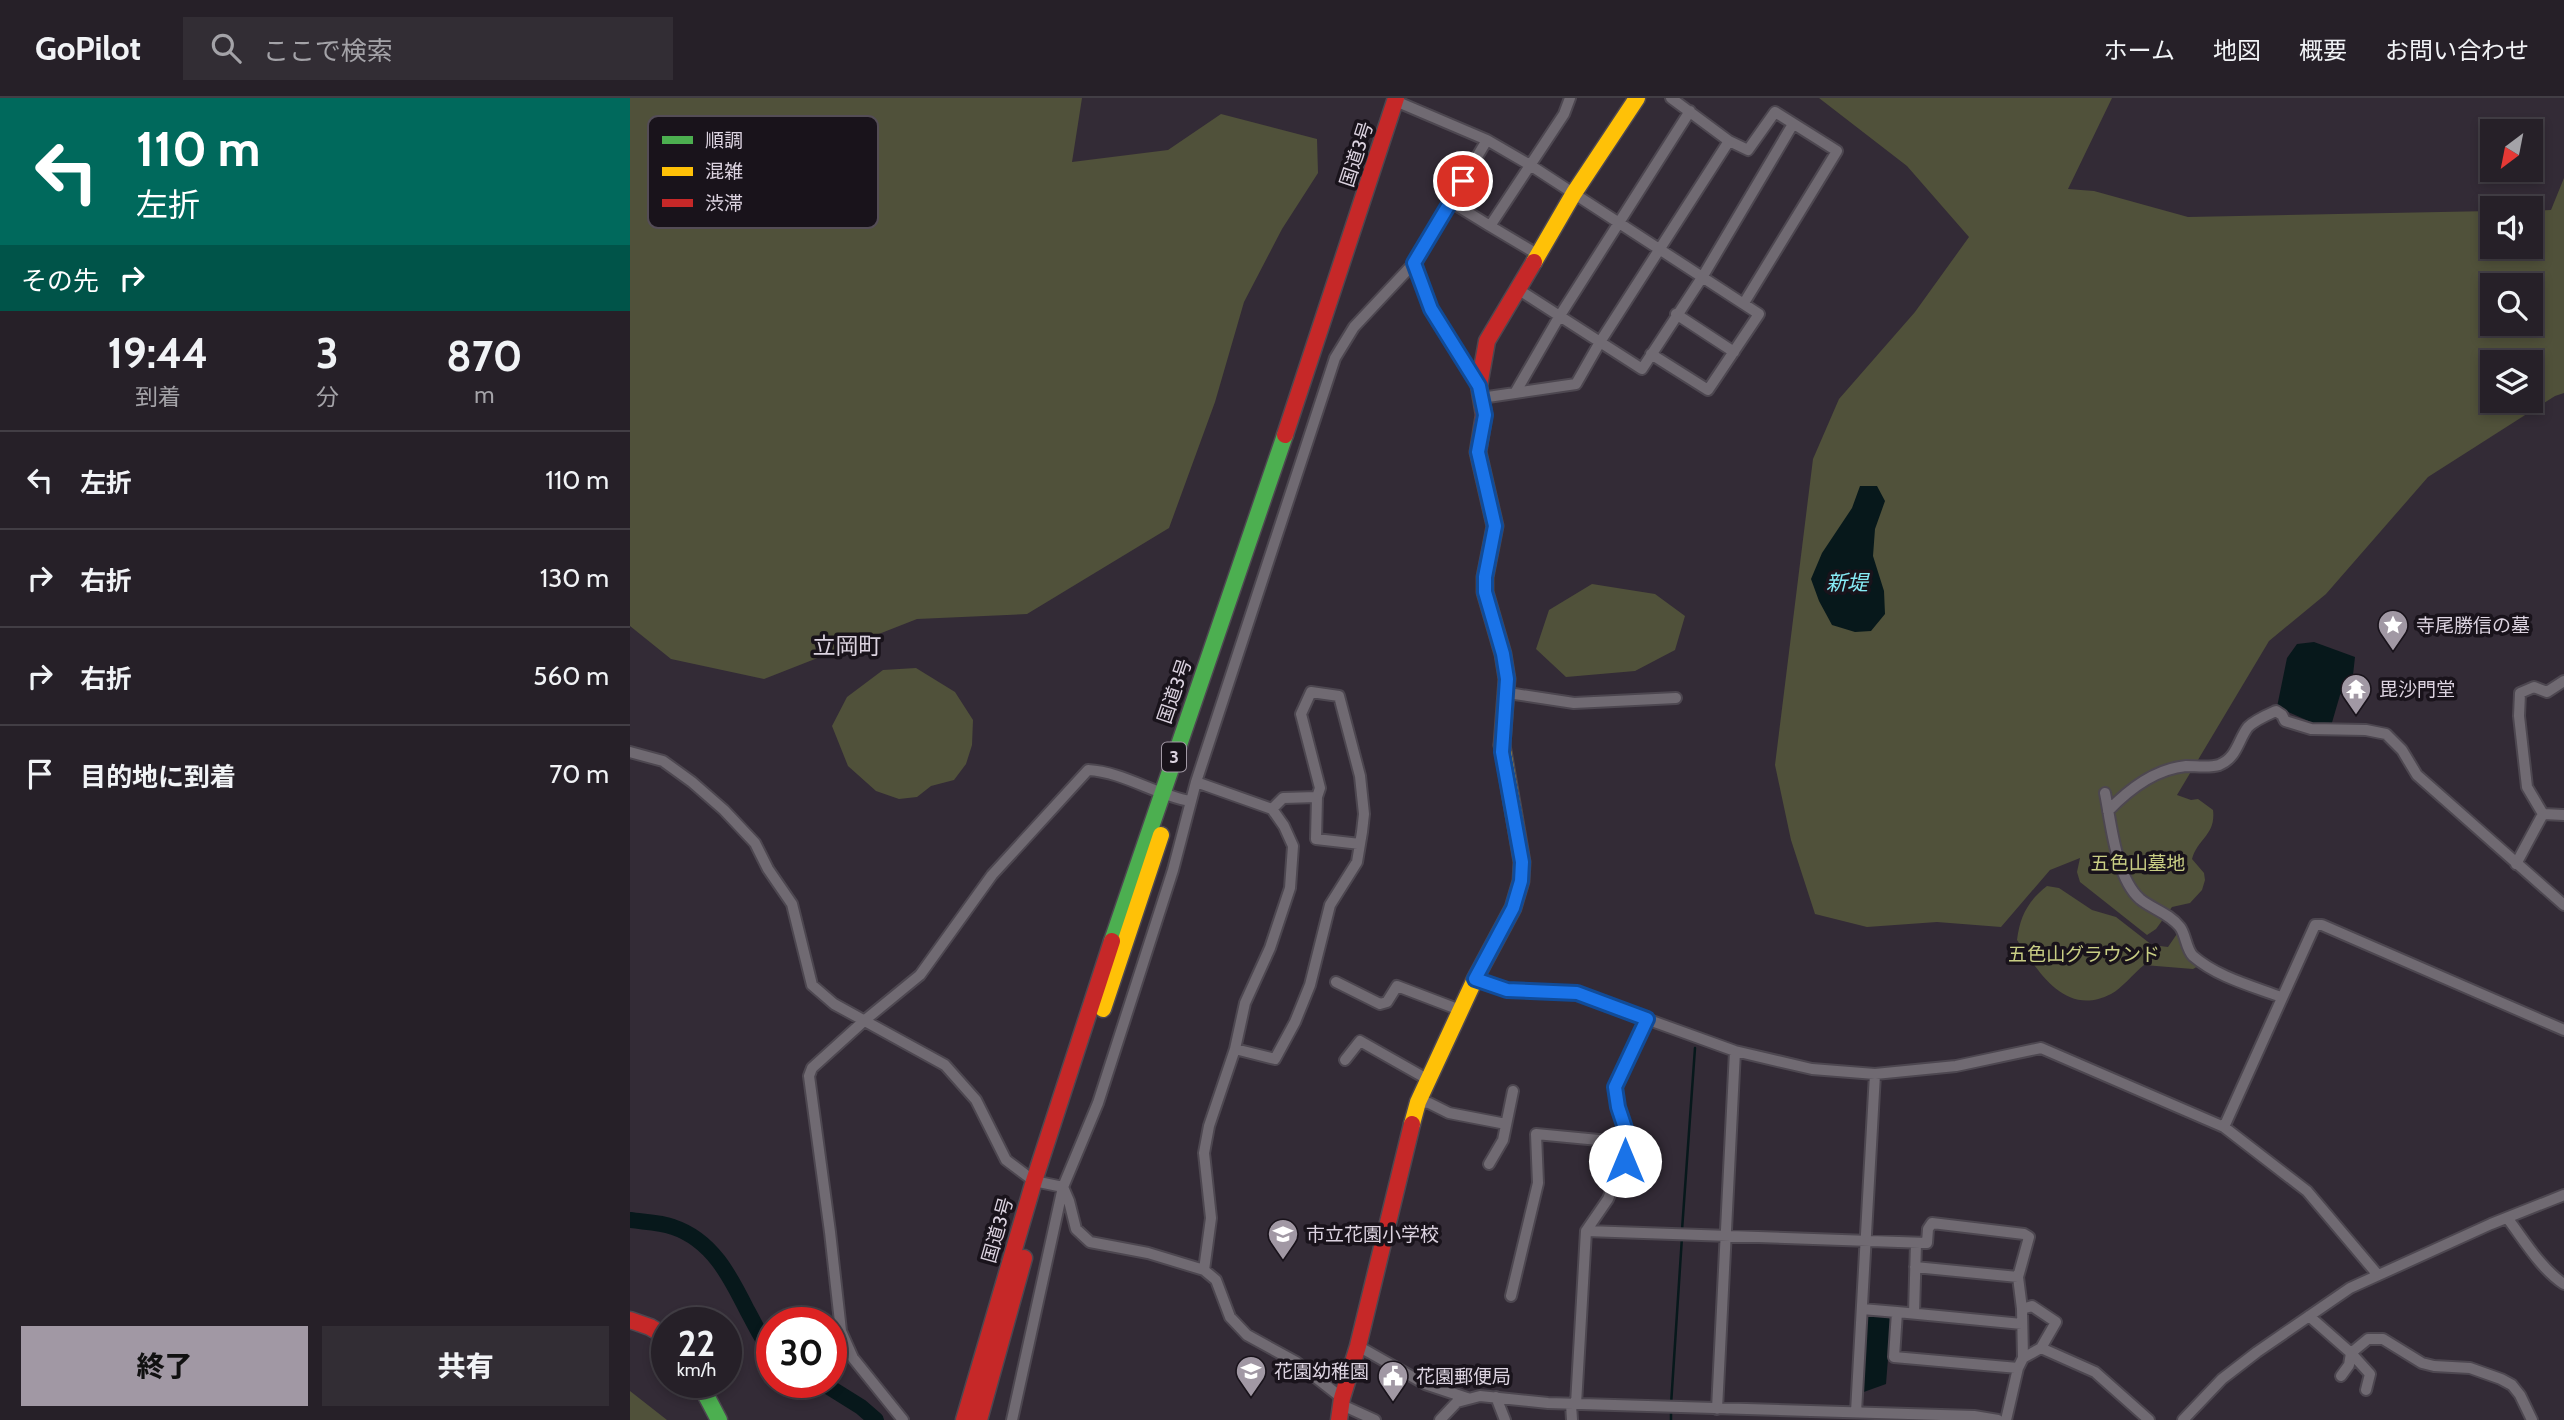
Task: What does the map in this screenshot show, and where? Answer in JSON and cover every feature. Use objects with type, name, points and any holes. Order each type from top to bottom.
[{"type":"main road","points":[[1341,1408],[1418,1102],[1475,979],[1513,908],[1521,881],[1522,862],[1502,752],[1507,693],[1503,654],[1485,592],[1485,577],[1495,526],[1478,452],[1485,415],[1480,392],[1487,341],[1574,193],[1637,98]]},
{"type":"main road","name":"国道3号","points":[[964,1420],[1040,1182],[1175,798],[1400,101]]},
{"type":"main road","name":"国道3号","points":[[979,1420],[1040,1182]]},
{"type":"main road","points":[[630,1320],[651,1328]]},
{"type":"main road","points":[[707,1398],[719,1420]]},
{"type":"street","points":[[1490,226],[1564,114],[1570,98]]},
{"type":"street","points":[[1671,98],[1729,141],[1748,150],[1775,112],[1837,152],[1744,303]]},
{"type":"street","points":[[1400,101],[1487,140],[1530,165],[1759,314],[1709,390],[1651,354]]},
{"type":"street","points":[[1515,393],[1559,317],[1690,111]]},
{"type":"street","points":[[1516,288],[1642,369],[1703,276],[1793,124]]},
{"type":"street","points":[[1175,798],[1196,782],[1335,358],[1354,327],[1414,263],[1487,140]]},
{"type":"street","points":[[1414,263],[1431,309],[1480,392],[1515,393],[1577,384],[1600,342],[1729,141]]},
{"type":"street","points":[[1451,202],[1537,254]]},
{"type":"street","points":[[1676,314],[1734,352]]},
{"type":"street","points":[[2543,814],[2527,787],[2519,693],[2534,687],[2547,692],[2564,681]]},
{"type":"street","points":[[1235,1049],[1275,1059],[1295,1022],[1310,985],[1329,905],[1357,862],[1360,844],[1364,814],[1360,776],[1339,696],[1311,692],[1301,714],[1320,788],[1317,797],[1317,839],[1360,844]]},
{"type":"street","points":[[1507,693],[1573,703],[1676,698]]},
{"type":"street","points":[[2108,811],[2139,783],[2172,768],[2218,765],[2233,756],[2248,728],[2276,711],[2285,721],[2311,729],[2366,730],[2386,734],[2402,750],[2417,775],[2564,905]]},
{"type":"street","points":[[630,752],[663,761],[692,782],[755,843],[768,869],[792,904],[812,985],[834,1004],[945,1065],[976,1100],[1006,1160],[1040,1182],[1063,1187]]},
{"type":"street","points":[[903,1420],[853,1358],[841,1331],[808,1076],[812,1068],[865,1020],[920,975],[992,875],[1088,770],[1142,785],[1175,798]]},
{"type":"street","points":[[1196,782],[1272,809],[1293,846],[1290,888],[1270,948],[1245,1003],[1235,1049],[1209,1126],[1204,1153],[1211,1218],[1204,1270]]},
{"type":"street","points":[[2105,793],[2125,876],[2132,890],[2141,900],[2169,916],[2181,928],[2191,954],[2216,971],[2281,997]]},
{"type":"street","points":[[1272,809],[1283,798],[1317,797]]},
{"type":"street","points":[[1012,1420],[1063,1187],[1098,1103],[1172,870],[1175,798]]},
{"type":"street","points":[[2543,814],[2564,815]]},
{"type":"street","points":[[2516,864],[2543,814]]},
{"type":"street","points":[[2224,1127],[2315,925],[2322,925],[2564,1030]]},
{"type":"street","points":[[1475,979],[1507,990],[1577,993],[1735,1051],[1812,1069],[1875,1074],[1955,1066],[2041,1048],[2224,1127],[2307,1191],[2378,1275]]},
{"type":"street","points":[[1336,982],[1380,1004],[1387,1002],[1397,986],[1460,1010]]},
{"type":"street","points":[[1572,1420],[1586,1231],[1608,1199],[1630,1143],[1618,1107],[1615,1087],[1647,1019]]},
{"type":"street","points":[[1345,1060],[1360,1041],[1427,1079]]},
{"type":"street","points":[[1717,1409],[1735,1051]]},
{"type":"street","points":[[1856,1412],[1875,1074]]},
{"type":"street","points":[[1489,1164],[1503,1140],[1513,1091]]},
{"type":"street","points":[[1418,1102],[1429,1103],[1449,1113],[1506,1124]]},
{"type":"street","points":[[1511,1296],[1538,1182],[1535,1135],[1630,1143]]},
{"type":"street","points":[[1063,1187],[1076,1229],[1090,1242],[1148,1253],[1204,1270],[1216,1280],[1230,1317],[1247,1335],[1296,1362],[1341,1408],[1375,1420]]},
{"type":"street","points":[[2183,1420],[2196,1416],[2222,1379],[2350,1288],[2564,1195]]},
{"type":"street","points":[[2508,1219],[2533,1252],[2564,1284]]},
{"type":"street","points":[[1586,1231],[1927,1243],[1928,1228],[1932,1223],[2024,1234],[2029,1237],[2018,1277],[2022,1309],[2021,1363],[2006,1420]]},
{"type":"street","points":[[1914,1313],[1916,1243]]},
{"type":"street","points":[[1915,1267],[2018,1277]]},
{"type":"street","points":[[1897,1312],[1894,1357],[2021,1363],[2041,1348],[2056,1322],[2032,1306],[2022,1309]]},
{"type":"street","points":[[1862,1310],[2022,1324]]},
{"type":"street","points":[[2309,1316],[2351,1353],[2370,1374],[2366,1390]]},
{"type":"street","points":[[2342,1377],[2349,1365],[2351,1353],[2368,1339],[2383,1339],[2422,1363],[2470,1368],[2501,1379],[2512,1385],[2520,1395],[2532,1420]]},
{"type":"street","points":[[1358,1346],[1425,1384],[1467,1398]]},
{"type":"street","points":[[2041,1348],[2095,1373],[2148,1420]]},
{"type":"street","points":[[1496,1397],[1505,1420]]},
{"type":"street","points":[[1440,1420],[1457,1402],[1467,1398],[1496,1397],[1574,1404],[1808,1415],[1856,1412],[1974,1416],[1998,1420]]},
{"type":"green space","points":[[630,98],[1082,98],[1072,162],[1168,150],[1221,114],[1317,139],[1318,173],[1282,229],[1244,302],[1215,402],[1169,528],[1027,614],[917,619],[764,679],[671,659],[630,626]]},
{"type":"green space","name":"五色山墓地","points":[[1819,98],[2112,98],[2068,189],[2094,191],[2188,217],[2480,211],[2480,259],[2543,259],[2543,210],[2551,210],[2564,178],[2564,393],[2543,404],[2543,350],[2480,350],[2480,413],[2528,413],[2428,477],[2326,594],[2269,641],[2177,795],[2191,800],[2198,799],[2213,810],[2212,825],[2192,859],[2204,873],[2202,890],[2190,903],[2172,907],[2156,929],[2147,935],[2080,882],[2077,872],[2080,858],[2050,870],[2001,927],[1937,922],[1867,927],[1815,914],[1791,840],[1775,765],[1813,459],[1839,399],[1915,312],[1969,237],[1907,166]]},
{"type":"green space","points":[[1592,584],[1655,594],[1685,616],[1675,650],[1635,671],[1566,677],[1536,649],[1549,610]]},
{"type":"green space","points":[[916,668],[955,692],[973,720],[972,745],[966,764],[954,780],[931,786],[917,797],[899,799],[876,791],[848,766],[832,726],[847,697],[883,670]]},
{"type":"green space","name":"五色山グラウンド","points":[[2047,886],[2059,888],[2092,910],[2116,917],[2152,945],[2168,947],[2181,928],[2191,954],[2204,963],[2193,969],[2144,965],[2111,994],[2095,1000],[2080,1000],[2067,996],[2044,977],[2017,940],[2026,910]]},
{"type":"green space","points":[[630,1391],[667,1420],[630,1420]]},
{"type":"water","name":"新堤","points":[[1860,486],[1877,486],[1885,501],[1875,529],[1873,556],[1884,591],[1885,614],[1871,631],[1855,632],[1832,625],[1811,579],[1822,553],[1852,508]]},
{"type":"water","points":[[2314,642],[2355,657],[2353,675],[2340,695],[2331,726],[2313,723],[2277,707],[2287,658],[2297,644]]},
{"type":"water","points":[[1865,1315],[1888,1317],[1891,1320],[1886,1384],[1861,1393]]},
{"type":"waterway","points":[[1682,1230],[1695,1048]]},
{"type":"waterway","points":[[630,1220],[673,1227],[699,1241],[726,1272],[756,1327]]},
{"type":"waterway","points":[[1671,1405],[1682,1237]]},
{"type":"waterway","points":[[847,1398],[876,1420]]},
{"type":"waterway","points":[[1671,1411],[1671,1420]]},
{"type":"traffic: fast","points":[[1112,941],[1285,435]]},
{"type":"traffic: fast","points":[[707,1398],[719,1420]]},
{"type":"traffic: slow","points":[[1534,262],[1574,193],[1637,98]]},
{"type":"traffic: slow","points":[[1412,1124],[1418,1102],[1475,979],[1513,908],[1521,881],[1522,862],[1502,745]]},
{"type":"traffic: slow","points":[[1103,1009],[1161,835]]},
{"type":"traffic: jam","points":[[1285,435],[1396,98]]},
{"type":"traffic: jam","points":[[1502,745],[1507,679],[1503,654],[1485,592],[1485,577],[1495,526],[1478,452],[1484,415],[1479,386],[1487,341],[1534,262]]},
{"type":"traffic: jam","points":[[964,1420],[1034,1181],[1112,941]]},
{"type":"traffic: jam","points":[[1339,1420],[1342,1398],[1358,1346],[1412,1124]]},
{"type":"traffic: jam","points":[[979,1420],[1024,1258]]},
{"type":"traffic: jam","points":[[630,1320],[651,1328]]},
{"type":"place","name":"寺尾勝信の墓","points":[[2393,652]]},
{"type":"place","name":"毘沙門堂","points":[[2356,716]]},
{"type":"place","name":"市立花園小学校","points":[[1283,1261]]},
{"type":"place","name":"花園幼稚園","points":[[1251,1398]]},
{"type":"place","name":"花園郵便局","points":[[1393,1403]]},
{"type":"district","name":"立岡町","points":[[847,646]]},
{"type":"route","points":[[1463,181],[1414,263],[1431,309],[1479,386],[1485,415],[1478,452],[1495,526],[1485,577],[1485,592],[1503,654],[1507,679],[1502,752],[1522,862],[1521,881],[1513,908],[1475,979],[1507,990],[1577,993],[1647,1019],[1615,1087],[1618,1107],[1630,1143],[1625,1161]]}]
